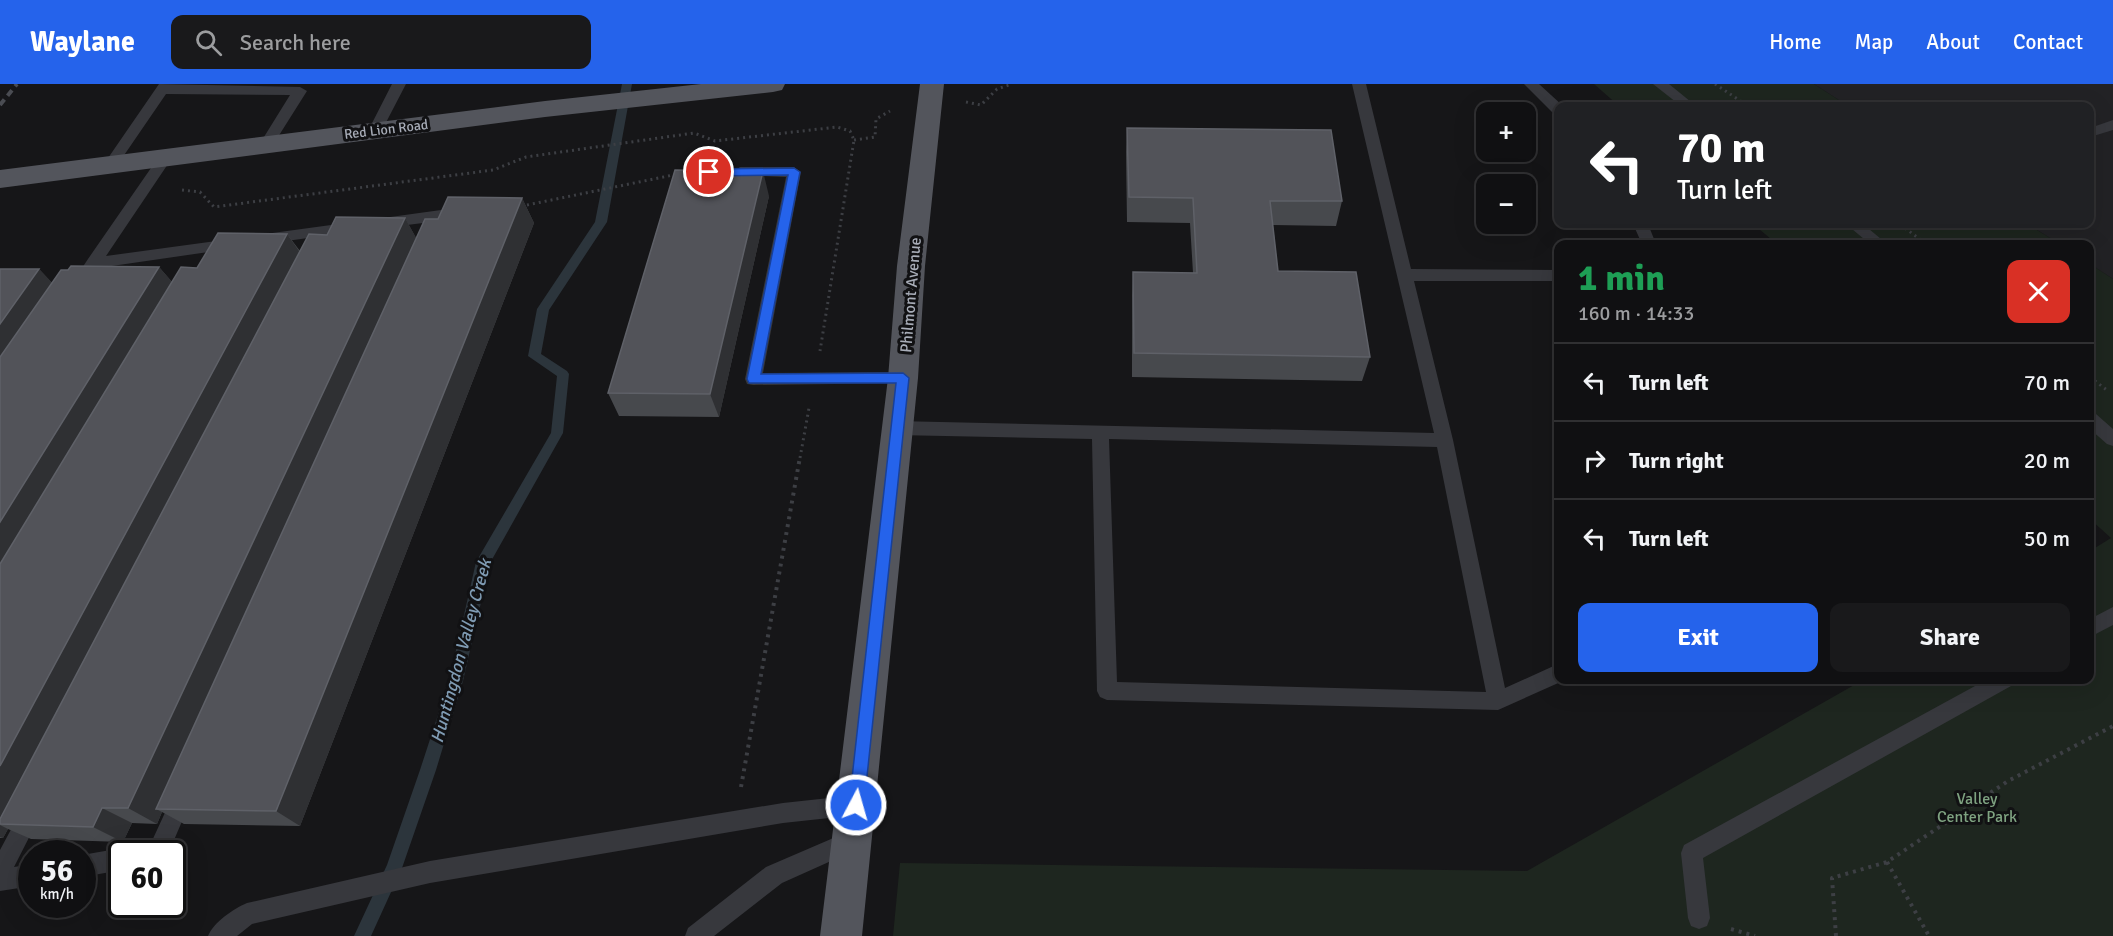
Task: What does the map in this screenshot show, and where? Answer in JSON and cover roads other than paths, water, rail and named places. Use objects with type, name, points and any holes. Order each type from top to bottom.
[{"type":"main road","name":"Red Lion Road","points":[[0,179],[610,102],[773,84]]},
{"type":"main road","name":"Philmont Avenue","points":[[841,936],[903,378],[911,266],[932,84]]},
{"type":"lane","points":[[375,131],[399,84]]},
{"type":"lane","points":[[1359,84],[1444,440],[1498,701]]},
{"type":"lane","points":[[1531,84],[1554,106]]},
{"type":"lane","points":[[1660,84],[1684,102]]},
{"type":"lane","points":[[111,164],[164,87],[300,90],[266,145]]},
{"type":"lane","points":[[2094,131],[2113,125]]},
{"type":"lane","points":[[80,283],[165,158]]},
{"type":"lane","points":[[688,172],[794,172],[753,379],[903,378]]},
{"type":"lane","points":[[93,263],[447,214],[427,248]]},
{"type":"lane","points":[[1859,228],[1874,240]]},
{"type":"lane","points":[[318,252],[329,231]]},
{"type":"lane","points":[[205,266],[218,246]]},
{"type":"lane","points":[[1404,275],[1554,275]]},
{"type":"lane","points":[[2094,422],[2113,439]]},
{"type":"lane","points":[[896,428],[1444,440]]},
{"type":"lane","points":[[1100,432],[1107,691],[1498,701],[1554,675]]},
{"type":"lane","points":[[2094,627],[2113,615]]},
{"type":"lane","points":[[1699,918],[1692,853],[1997,684]]},
{"type":"lane","points":[[163,840],[187,788]]},
{"type":"lane","points":[[0,872],[38,798]]},
{"type":"lane","points":[[219,936],[247,914],[430,872],[773,814],[856,805]]},
{"type":"lane","points":[[696,936],[774,875],[852,841]]},
{"type":"lane","points":[[0,880],[18,877]]},
{"type":"waterway","name":"Huntingdon Valley Creek","points":[[362,936],[394,868],[428,770],[456,681],[483,562],[557,433],[563,374],[534,356],[543,309],[601,222],[627,84]]},
{"type":"railway","points":[[0,105],[17,84]]},
{"type":"park label","name":"Valley Center Park","points":[[1977,807]]}]
